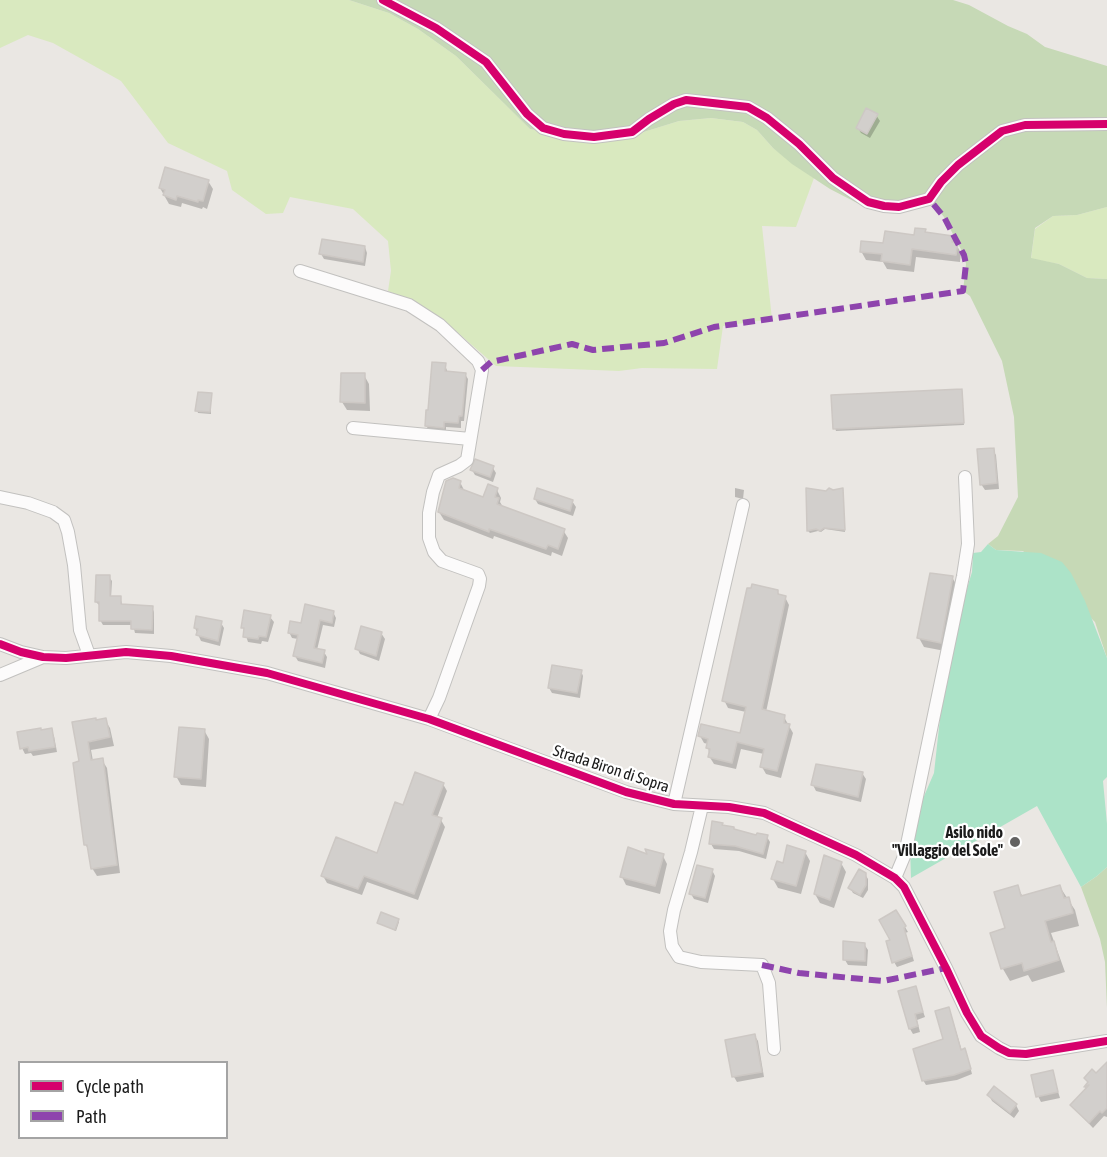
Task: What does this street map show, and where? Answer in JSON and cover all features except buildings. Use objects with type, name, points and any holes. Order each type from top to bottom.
[{"type":"street","points":[[383,0],[436,28],[486,62],[527,114],[543,128],[564,134],[594,137],[632,132],[674,104],[686,100],[748,107],[767,118],[799,144],[833,178],[868,202],[884,206],[898,207],[929,199],[941,182],[958,165],[1002,131],[1025,125],[1107,124]]},
{"type":"street","points":[[300,271],[408,305],[440,325],[478,361],[482,370],[467,460],[439,475],[433,492],[428,528],[434,552],[442,561],[478,574],[479,586],[439,698],[429,719]]},
{"type":"street","points":[[353,428],[470,439]]},
{"type":"street","points":[[895,878],[905,854],[963,576],[968,544],[965,477]]},
{"type":"street","points":[[0,497],[28,503],[53,512],[64,520],[74,565],[80,630],[89,655]]},
{"type":"street","name":"Strada Biron di Sopra","points":[[674,804],[743,506]]},
{"type":"street","points":[[0,644],[43,657]]},
{"type":"street","name":"Strada Biron di Sopra","points":[[43,657],[66,658],[126,652],[171,656],[267,673],[429,719],[626,792],[674,804],[729,807],[764,813],[856,855],[895,878],[910,896],[967,1013],[981,1036],[999,1048],[1010,1053],[1026,1054],[1107,1041]]},
{"type":"street","points":[[0,675],[43,657]]},
{"type":"street","points":[[702,806],[692,852],[674,910],[670,932],[672,946],[679,957],[701,962],[762,965],[769,983],[774,1049]]},
{"type":"green space","points":[[0,0],[349,0],[389,13],[418,29],[456,56],[530,129],[621,139],[679,121],[711,118],[743,122],[757,130],[773,148],[814,178],[796,227],[762,226],[772,319],[723,326],[717,369],[642,368],[619,371],[496,366],[442,319],[416,303],[388,291],[391,271],[388,241],[353,209],[290,197],[283,213],[266,214],[232,190],[227,171],[168,143],[121,81],[53,43],[28,35],[0,48]]},
{"type":"green space","points":[[349,0],[953,0],[969,5],[1027,34],[1045,47],[1107,66],[1107,207],[1077,215],[1053,216],[1035,228],[1031,258],[1059,264],[1087,278],[1107,279],[1107,658],[1095,622],[1023,551],[996,550],[988,544],[998,536],[1018,497],[1014,417],[1002,361],[970,296],[963,291],[966,264],[964,255],[944,217],[929,199],[888,206],[863,206],[830,189],[792,164],[757,130],[743,122],[711,118],[679,121],[621,139],[530,129],[456,56],[418,29],[389,13]]},
{"type":"green space","points":[[1107,207],[1107,279],[1087,278],[1059,264],[1031,259],[1035,229],[1053,216],[1077,215]]},
{"type":"green space","points":[[988,544],[996,550],[1041,553],[1062,562],[1071,573],[1085,601],[1107,658],[1107,777],[1103,781],[1107,824],[1107,867],[1081,887],[1037,806],[911,878],[910,847],[918,810],[934,773],[942,700],[956,625],[972,572],[973,553],[981,552]]},
{"type":"green space","points":[[1107,867],[1107,1008],[1105,962],[1100,939],[1081,887]]},
{"type":"marked path","points":[[482,370],[491,362],[572,344],[593,350],[664,343],[714,327],[963,291],[966,264],[964,255],[944,217],[929,199]]},
{"type":"marked path","points":[[762,965],[799,973],[883,981],[946,968]]},
{"type":"cycle path","points":[[383,0],[436,28],[486,62],[527,114],[543,128],[564,134],[594,137],[632,132],[674,104],[686,100],[748,107],[767,118],[799,144],[833,178],[868,202],[884,206],[899,207],[929,199],[941,182],[958,165],[1002,131],[1025,125],[1107,124]]},
{"type":"cycle path","points":[[0,644],[43,657],[66,658],[126,652],[171,656],[267,673],[429,719],[626,792],[674,804],[729,807],[764,813],[856,855],[895,878],[904,887],[967,1013],[981,1036],[999,1048],[1009,1053],[1026,1054],[1107,1041]]},
{"type":"place","name":"Asilo nido \"Villaggio del Sole\"","points":[[1015,842]]}]
